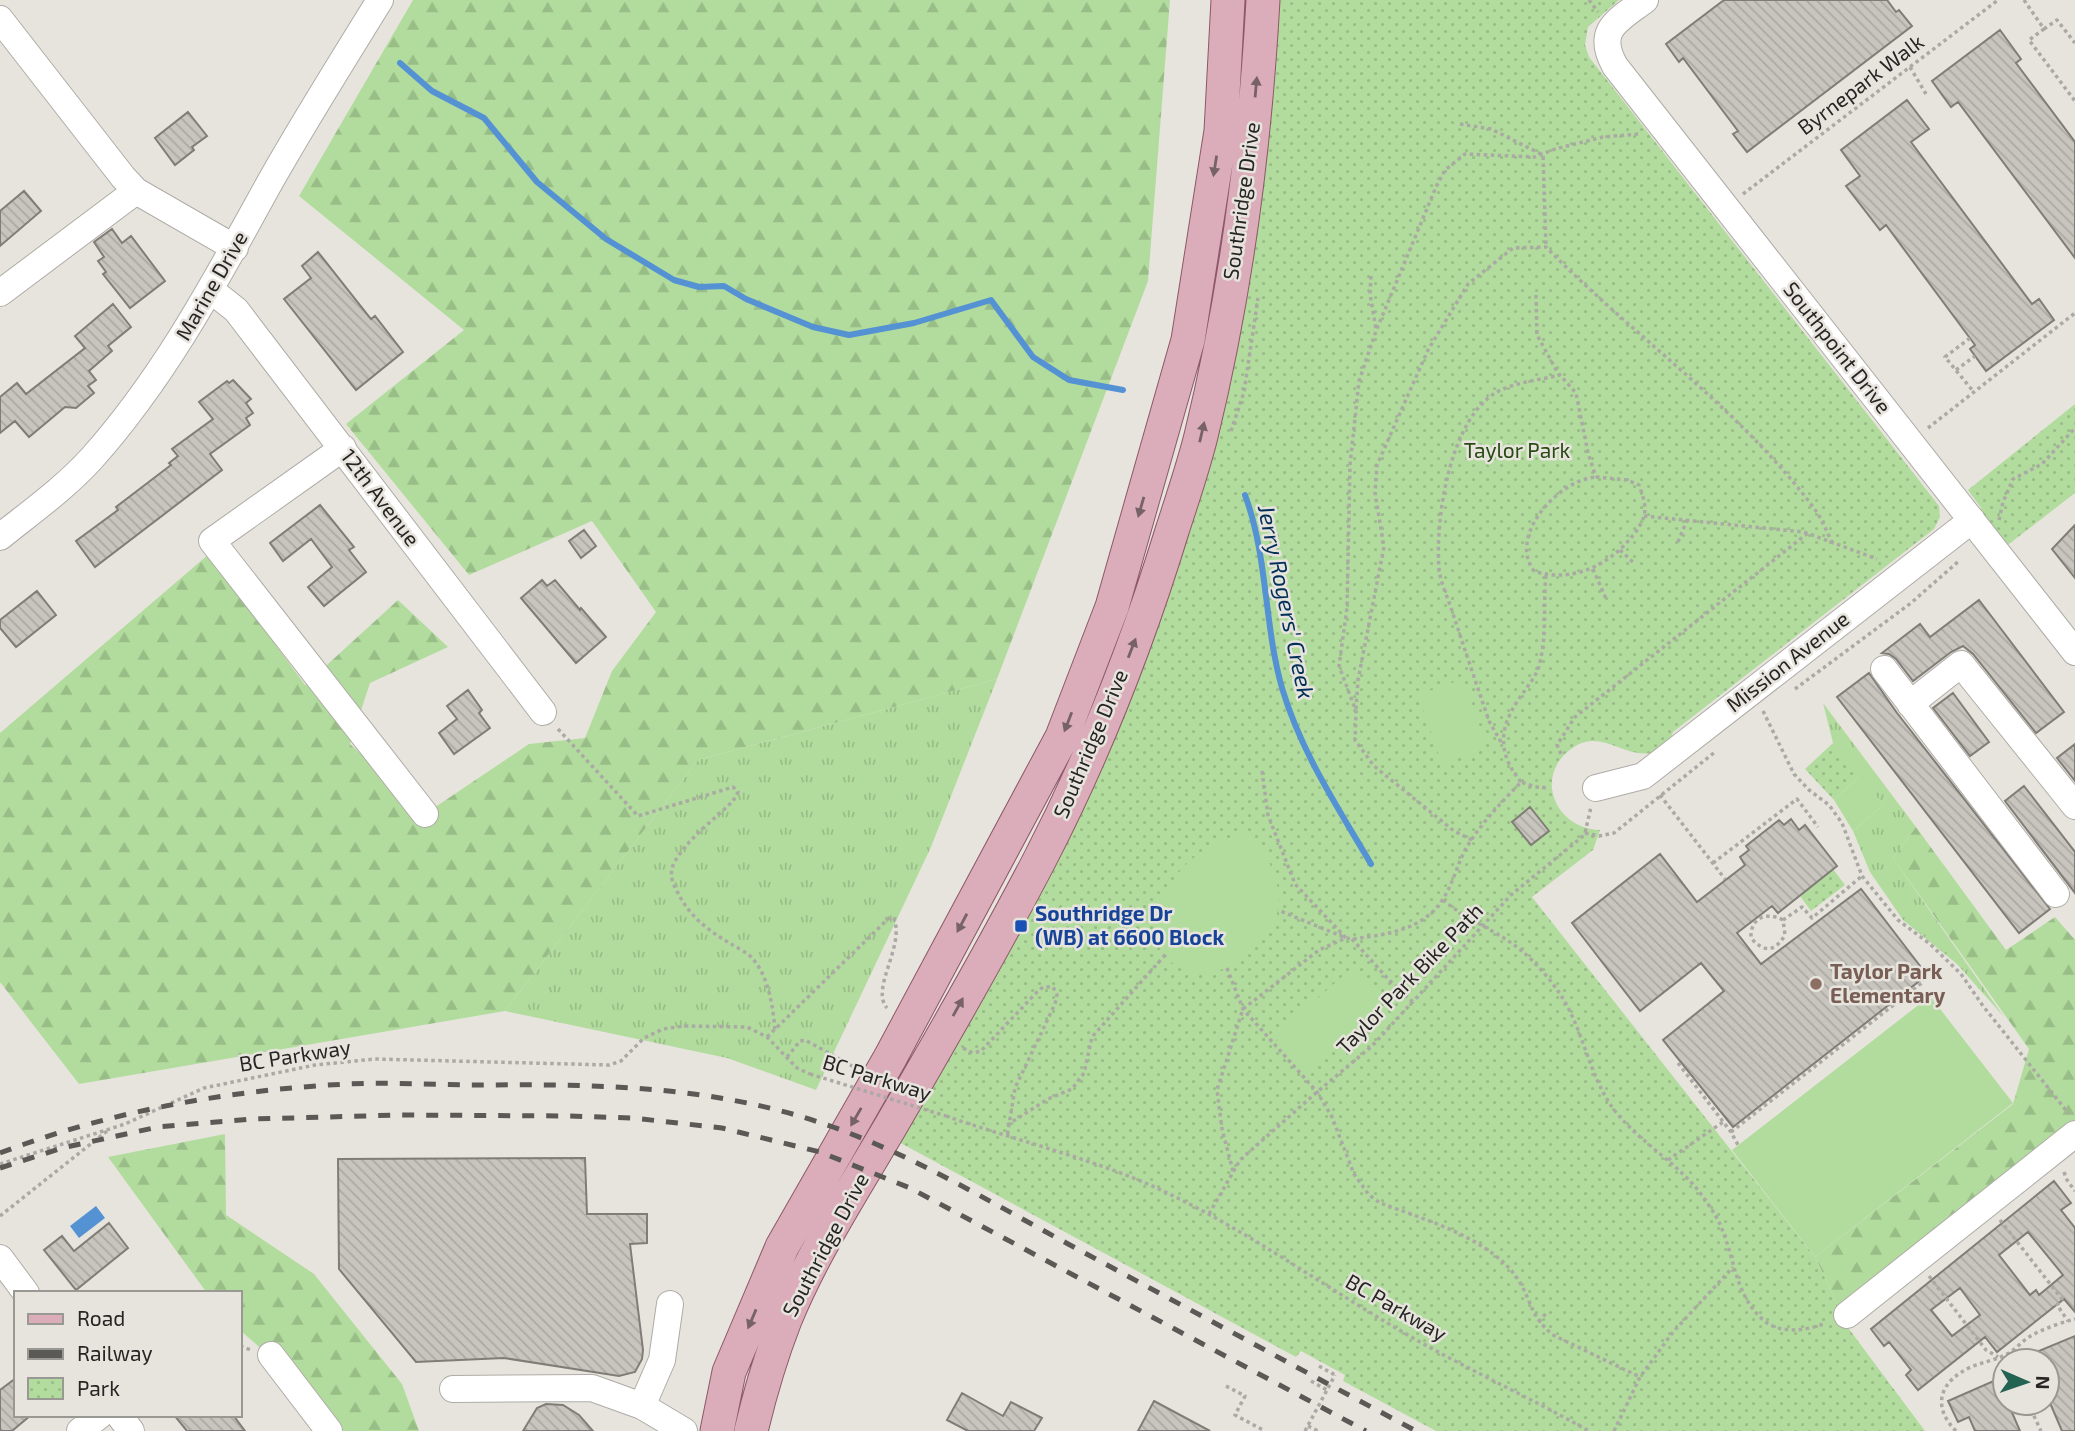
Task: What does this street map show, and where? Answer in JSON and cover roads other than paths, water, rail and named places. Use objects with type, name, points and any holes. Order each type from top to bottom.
[{"type":"main road","name":"Southridge Drive","points":[[717,1431],[729,1372],[782,1247],[890,1058],[1062,737],[1112,607],[1188,340],[1221,131],[1228,0]]},
{"type":"main road","name":"Southridge Drive","points":[[751,1431],[762,1387],[786,1319],[822,1244],[925,1067],[1073,794],[1110,708],[1152,595],[1201,437],[1230,297],[1250,167],[1262,0]]},
{"type":"street","name":"Marine Drive","points":[[0,537],[91,459],[138,402],[212,291],[319,98],[380,0]]},
{"type":"street","name":"Southpoint Drive","points":[[1645,0],[1611,28],[1606,41],[1608,54],[1615,66],[1981,525],[2075,652]]},
{"type":"street","points":[[0,19],[136,191],[235,248]]},
{"type":"street","points":[[0,293],[136,191]]},
{"type":"street","name":"12th Avenue","points":[[212,291],[232,305],[543,712]]},
{"type":"street","points":[[342,449],[212,541],[425,814]]},
{"type":"street","name":"Mission Avenue","points":[[1596,788],[1643,776],[1749,692],[1981,525]]},
{"type":"street","points":[[1910,704],[1961,664],[2075,806]]},
{"type":"street","points":[[1884,669],[2056,894]]},
{"type":"street","points":[[1847,1315],[2075,1134]]},
{"type":"street","points":[[0,1258],[25,1291]]},
{"type":"street","points":[[642,1406],[662,1360],[670,1304]]},
{"type":"street","points":[[271,1355],[329,1431]]},
{"type":"street","points":[[453,1389],[592,1388],[642,1406],[684,1431]]},
{"type":"street","points":[[80,1431],[98,1417]]},
{"type":"water","points":[[96,1206],[105,1218],[79,1238],[70,1226]]},
{"type":"waterway","name":"Jerry Rogers' Creek","points":[[400,63],[432,91],[484,118],[537,182],[606,239],[674,280],[699,287],[724,286],[746,299],[813,327],[849,335],[914,323],[991,300],[1033,357],[1069,380],[1123,390]]},
{"type":"waterway","name":"Jerry Rogers' Creek","points":[[1245,495],[1258,542],[1276,664],[1290,712],[1321,779],[1371,864]]},
{"type":"railway","points":[[0,1153],[84,1125],[171,1105],[259,1091],[347,1084],[616,1087],[704,1095],[747,1103],[833,1127],[924,1166],[1416,1431]]},
{"type":"railway","points":[[0,1168],[62,1148],[158,1127],[253,1119],[401,1115],[570,1116],[633,1118],[722,1128],[820,1152],[910,1188],[1366,1431]]},
{"type":"place","name":"Southridge Dr (WB) at 6600 Block","points":[[1021,926]]},
{"type":"place","name":"Taylor Park Elementary","points":[[1816,984]]},
{"type":"park label","name":"Taylor Park","points":[[1517,451]]}]
